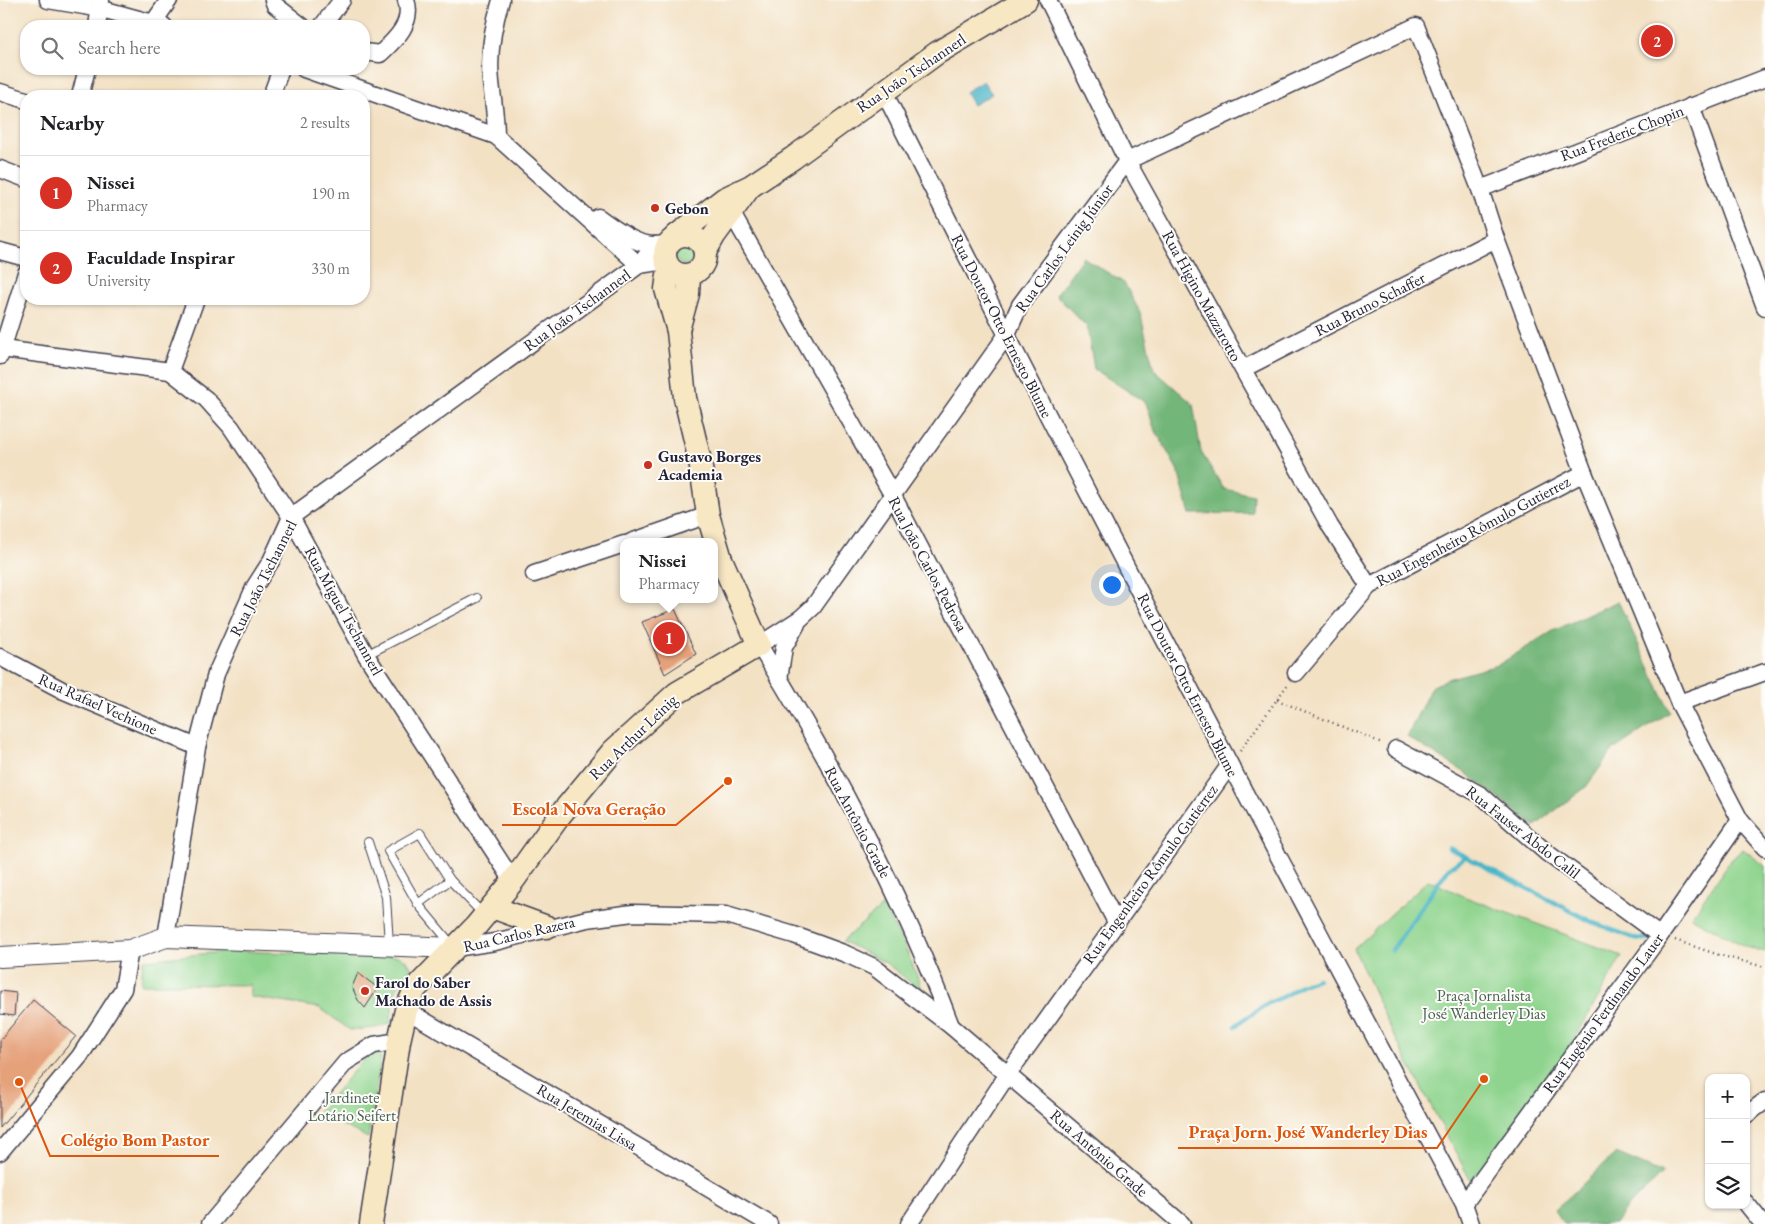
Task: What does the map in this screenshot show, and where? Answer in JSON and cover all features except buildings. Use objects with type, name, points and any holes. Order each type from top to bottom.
[{"type":"main road","name":"Rua João Tschannerl","points":[[751,186],[714,236],[705,252],[702,266],[671,254],[724,199],[751,186],[793,158],[937,53],[1026,0]]},
{"type":"main road","points":[[671,254],[691,236],[698,239],[705,252]]},
{"type":"main road","name":"Rua Antônio Grade","points":[[671,254],[666,289],[678,331],[685,398],[700,461],[708,515],[715,538]]},
{"type":"main road","name":"Rua Antônio Grade","points":[[718,550],[758,645]]},
{"type":"main road","name":"Rua Arthur Leinig","points":[[371,1224],[399,1041],[406,1010],[415,990],[455,948],[513,881],[560,815],[592,776],[652,714],[677,693],[758,645]]},
{"type":"main road","points":[[488,911],[547,927]]},
{"type":"street","points":[[48,0],[101,5],[147,20]]},
{"type":"street","points":[[160,20],[167,0]]},
{"type":"street","points":[[273,0],[275,5],[294,20]]},
{"type":"street","points":[[327,20],[342,0]]},
{"type":"street","points":[[370,53],[380,54],[398,37],[409,14],[406,0]]},
{"type":"street","points":[[496,136],[496,110],[491,81],[491,43],[501,0]]},
{"type":"street","name":"Rua Higino Mazzarotto","points":[[1048,0],[1127,162],[1330,526],[1369,586]]},
{"type":"street","points":[[98,20],[101,5]]},
{"type":"street","name":"Rua Carlos Leinig Júnior","points":[[758,645],[801,618],[813,607],[1006,336],[1020,305],[1127,162],[1416,26],[1480,189]]},
{"type":"street","points":[[82,90],[85,75]]},
{"type":"street","points":[[273,90],[279,75]]},
{"type":"street","points":[[321,75],[364,90]]},
{"type":"street","name":"Rua Frederic Chopin","points":[[1480,189],[1765,78]]},
{"type":"street","name":"Rua Doutor Otto Ernesto Blume","points":[[884,90],[1006,336],[1163,634],[1229,766],[1464,1204],[1470,1224]]},
{"type":"street","points":[[0,92],[20,98]]},
{"type":"street","points":[[370,92],[496,136],[639,265]]},
{"type":"street","points":[[1691,106],[1765,307]]},
{"type":"street","points":[[0,169],[20,177]]},
{"type":"street","points":[[554,188],[639,242],[671,254]]},
{"type":"street","points":[[1480,189],[1496,240],[1584,473],[1679,703],[1740,820],[1765,848]]},
{"type":"street","name":"Rua João Carlos Pedrosa","points":[[731,212],[893,496],[1116,922]]},
{"type":"street","name":"Rua Bruno Schaffer","points":[[1243,369],[1496,240]]},
{"type":"street","points":[[0,251],[20,256]]},
{"type":"street","name":"Rua João Tschannerl","points":[[166,938],[197,747],[216,674],[255,586],[271,561],[291,517],[639,265],[671,254]]},
{"type":"street","points":[[20,292],[1,353],[170,371],[194,305]]},
{"type":"street","name":"Rua Miguel Tschannerl","points":[[170,371],[206,399],[231,427],[291,517],[366,655],[513,881]]},
{"type":"street","name":"Rua Engenheiro Rômulo Gutierrez","points":[[1296,673],[1369,586],[1584,473]]},
{"type":"street","points":[[642,538],[708,515]]},
{"type":"street","points":[[534,574],[620,545]]},
{"type":"street","name":"Rua Carlos Leinig Júnior","points":[[779,679],[784,647],[801,618]]},
{"type":"street","name":"Rua Antônio Grade","points":[[758,645],[819,748],[902,906],[926,958],[951,1026],[1175,1222]]},
{"type":"street","name":"Rua Rafael Vechione","points":[[0,657],[64,692],[197,747]]},
{"type":"street","points":[[1679,703],[1765,672]]},
{"type":"street","name":"Rua Fauser Abdo Calil","points":[[1396,749],[1481,795],[1548,853],[1659,935]]},
{"type":"street","name":"Rua Engenheiro Rômulo Gutierrez","points":[[909,1224],[1008,1074],[1229,766]]},
{"type":"street","name":"Rua Eugênio Ferdinando Lauer","points":[[1464,1204],[1740,820]]},
{"type":"street","name":"Rua Carlos Razera","points":[[0,957],[130,950],[166,938],[455,948],[495,942],[547,927],[587,919],[633,913],[726,915],[794,935],[874,967],[951,1026]]},
{"type":"street","points":[[0,1152],[85,1048],[122,989],[130,950]]},
{"type":"street","name":"Rua Jeremias Lissa","points":[[406,1010],[769,1224]]},
{"type":"street","points":[[210,1224],[346,1062],[374,1045],[399,1041]]},
{"type":"street","points":[[1750,1112],[1765,1101]]},
{"type":"street","points":[[1750,1208],[1763,1224]]},
{"type":"lane","points":[[366,655],[477,598]]},
{"type":"lane","points":[[455,948],[418,904],[388,851],[420,833],[450,880],[488,911]]},
{"type":"lane","points":[[368,842],[386,897],[389,946]]},
{"type":"lane","points":[[418,904],[450,880]]},
{"type":"path","points":[[1229,766],[1296,673]]},
{"type":"path","points":[[1277,700],[1396,749]]},
{"type":"path","points":[[1659,935],[1719,955],[1765,967]]},
{"type":"green space","points":[[685,245],[692,248],[695,255],[692,262],[685,265],[678,262],[675,255],[678,248]]},
{"type":"green space","points":[[1083,257],[1124,283],[1140,312],[1154,370],[1193,404],[1201,452],[1224,489],[1253,495],[1252,513],[1190,514],[1178,471],[1154,428],[1146,403],[1094,369],[1087,327],[1056,295]]},
{"type":"green space","points":[[1618,601],[1670,712],[1612,751],[1586,787],[1535,826],[1466,773],[1407,737],[1431,687],[1447,679],[1498,665],[1553,631]]},
{"type":"green space","points":[[1743,849],[1765,866],[1765,952],[1746,947],[1691,917],[1731,860]]},
{"type":"green space","name":"Praça Jornalista José Wanderley Dias","points":[[1428,880],[1468,898],[1622,956],[1555,1073],[1474,1187],[1392,1032],[1354,949]]},
{"type":"green space","points":[[883,906],[905,947],[924,993],[886,963],[842,941]]},
{"type":"green space","points":[[230,951],[398,956],[406,960],[411,967],[395,992],[391,1023],[376,1028],[350,1030],[320,1008],[250,997],[250,985],[141,984],[143,960]]},
{"type":"green space","name":"Jardinete Lotário Seifert","points":[[377,1052],[381,1058],[368,1138],[318,1113],[367,1055]]},
{"type":"green space","points":[[1616,1153],[1663,1173],[1627,1207],[1615,1224],[1564,1224],[1555,1210]]},
{"type":"water","points":[[983,81],[992,94],[973,105],[965,92]]},
{"type":"waterway","points":[[1449,848],[1594,923],[1634,938],[1651,940]]},
{"type":"waterway","points":[[1392,950],[1448,869],[1465,857]]},
{"type":"waterway","points":[[1235,1026],[1268,1003],[1283,997],[1301,985],[1318,979]]},
{"type":"place","name":"Faculdade Inspirar","points":[[1657,41]]},
{"type":"place","name":"Gebon","points":[[655,208]]},
{"type":"place","name":"Gustavo Borges Academia","points":[[648,465]]},
{"type":"place","name":"Nissei","points":[[669,638]]},
{"type":"place","name":"Escola Nova Geração","points":[[728,781]]},
{"type":"place","name":"Farol do Saber Machado de Assis","points":[[365,991]]},
{"type":"place","name":"Praça Jorn. José Wanderley Dias","points":[[1484,1079]]},
{"type":"place","name":"Colégio Bom Pastor","points":[[19,1082]]}]
